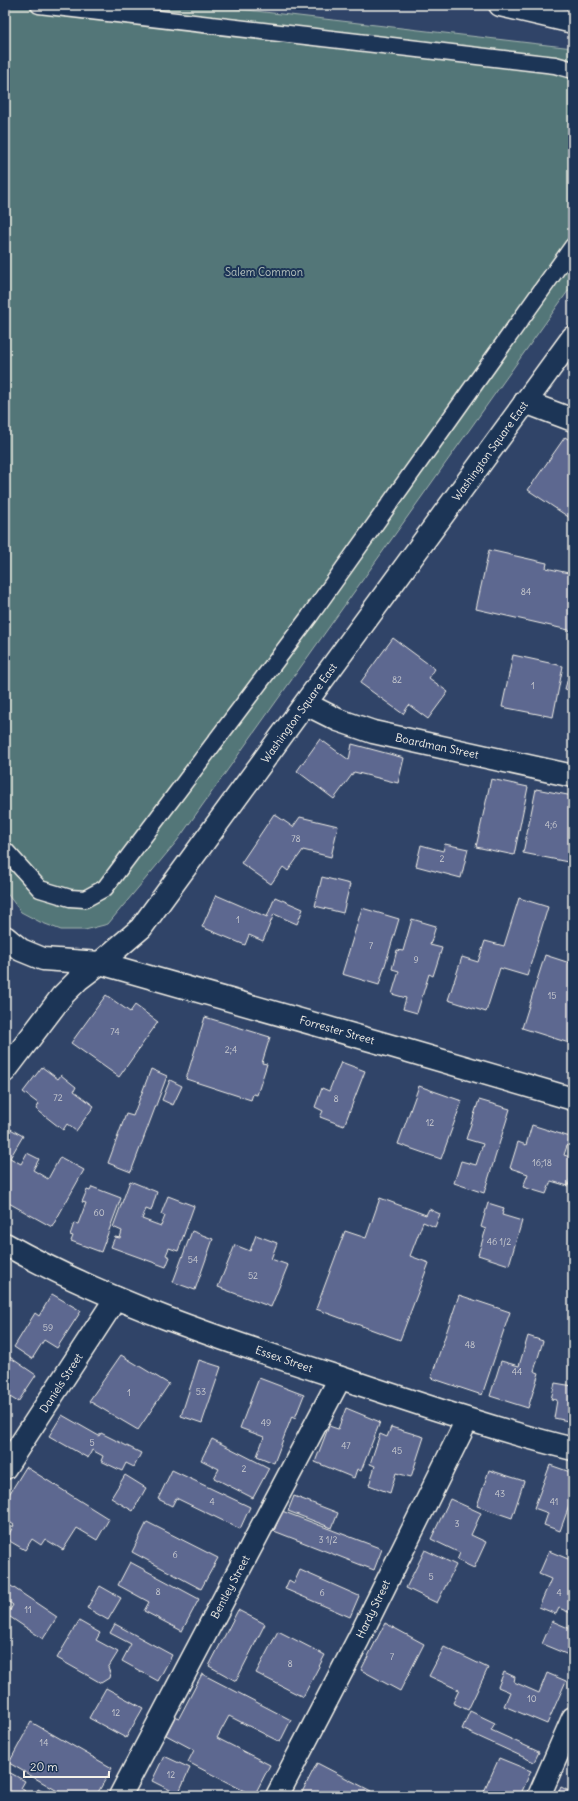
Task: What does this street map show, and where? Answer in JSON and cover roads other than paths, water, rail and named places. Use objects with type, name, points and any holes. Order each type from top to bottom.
[{"type":"street","points":[[500,5],[573,22]]},
{"type":"street","name":"Washington Square East","points":[[5,1071],[62,996],[79,979],[141,928],[573,337]]},
{"type":"street","points":[[525,402],[573,420]]},
{"type":"street","name":"Boardman Street","points":[[306,704],[338,720],[373,732],[573,776]]},
{"type":"street","name":"Forrester Street","points":[[5,937],[21,950],[43,959],[100,963],[395,1046],[573,1099]]},
{"type":"street","name":"Essex Street","points":[[5,1244],[67,1276],[166,1318],[467,1420],[573,1449]]},
{"type":"street","name":"Daniels Street","points":[[5,1468],[116,1298]]},
{"type":"street","name":"Bentley Street","points":[[120,1796],[340,1378]]},
{"type":"street","name":"Hardy Street","points":[[277,1796],[358,1640],[467,1420]]},
{"type":"street","points":[[540,1796],[573,1718]]},
{"type":"lane","points":[[39,5],[555,65],[573,70]]},
{"type":"lane","points":[[5,850],[40,889],[70,898],[85,899],[105,888],[309,617],[573,246]]},
{"type":"park label","name":"Salem Common","points":[[264,272]]}]
